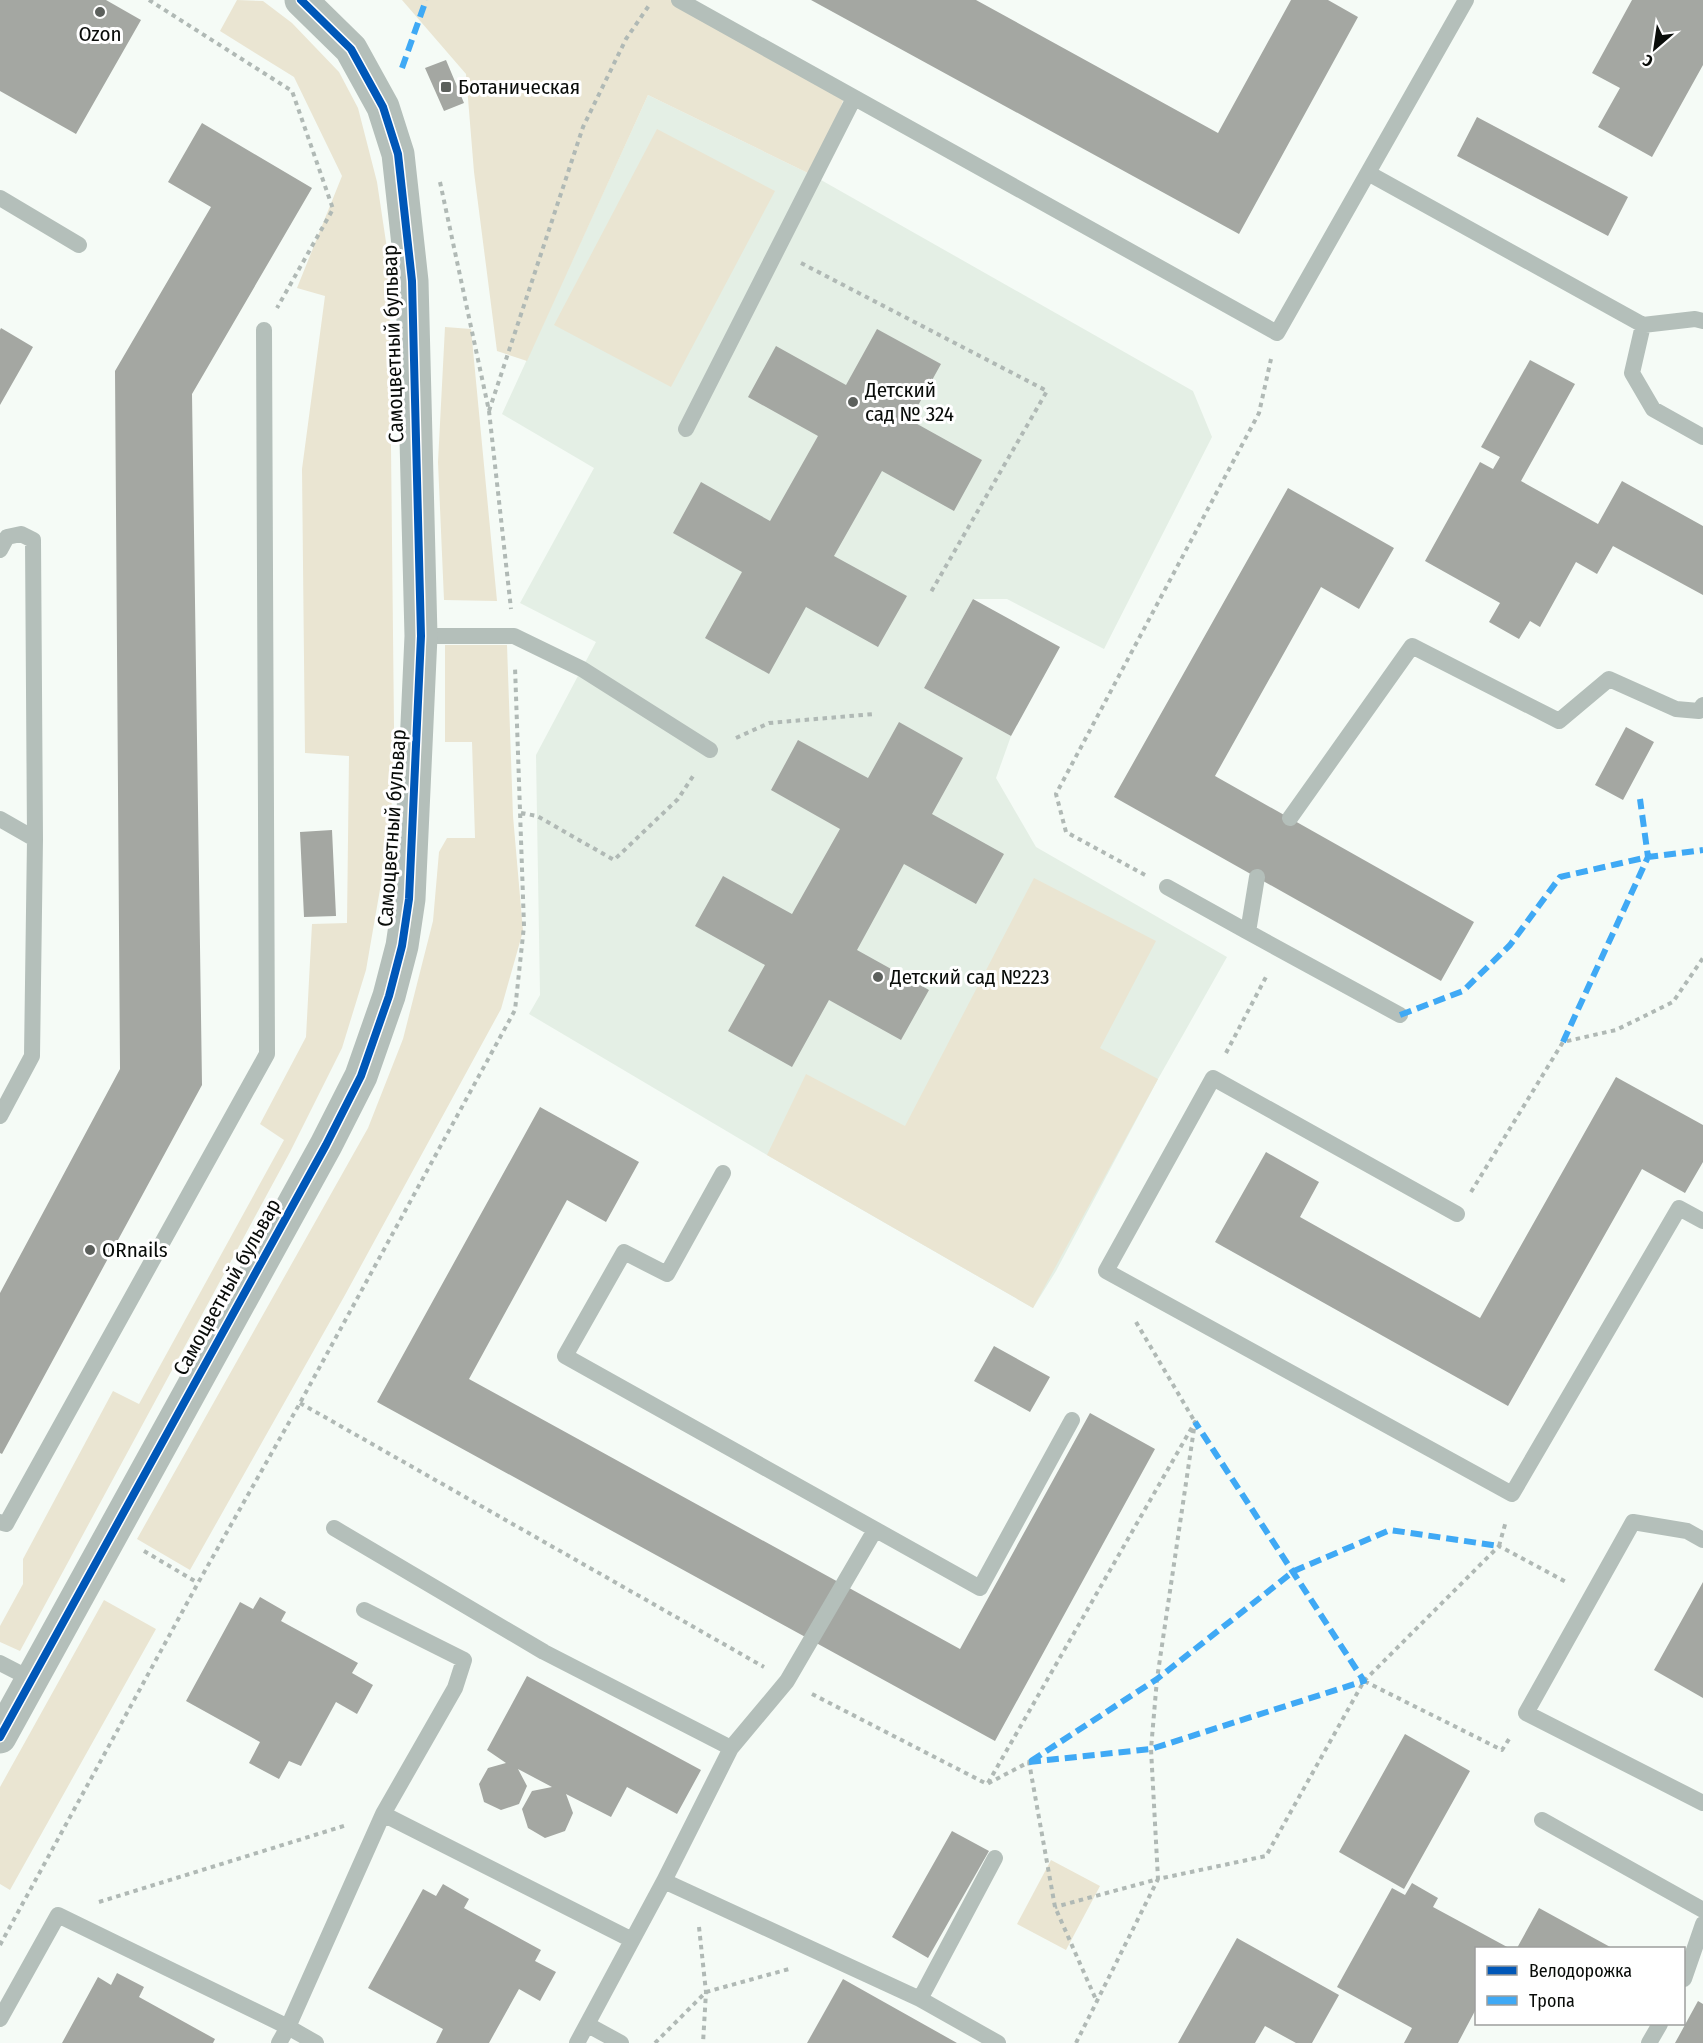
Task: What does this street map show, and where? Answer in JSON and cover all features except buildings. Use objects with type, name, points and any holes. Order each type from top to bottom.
[{"type":"street","name":"Самоцветный бульвар","points":[[0,1737],[320,1155],[361,1076],[390,996],[402,946],[409,899],[421,636],[412,282],[398,154],[383,107],[351,49],[301,0]]},
{"type":"lane","points":[[679,0],[1277,333],[1466,0]]},
{"type":"lane","points":[[686,429],[854,98]]},
{"type":"lane","points":[[1368,173],[1643,325],[1695,319],[1703,321]]},
{"type":"lane","points":[[0,198],[79,245]]},
{"type":"lane","points":[[1643,325],[1632,373],[1653,410],[1703,437]]},
{"type":"lane","points":[[0,1521],[6,1524],[267,1054],[264,330]]},
{"type":"lane","points":[[0,550],[7,537],[21,534],[33,540],[35,838],[32,1056],[0,1116]]},
{"type":"lane","points":[[421,636],[514,636],[582,669],[710,750]]},
{"type":"lane","points":[[1290,818],[1412,646],[1559,721],[1609,679],[1676,709],[1699,711],[1703,705]]},
{"type":"lane","points":[[0,819],[35,838]]},
{"type":"lane","points":[[1248,932],[1257,877]]},
{"type":"lane","points":[[1167,887],[1400,1015]]},
{"type":"lane","points":[[1457,1214],[1213,1078],[1106,1271],[1512,1494],[1679,1208],[1703,1221]]},
{"type":"lane","points":[[723,1173],[667,1274],[624,1252],[565,1356],[980,1588],[1072,1420]]},
{"type":"lane","points":[[1703,1540],[1687,1531],[1633,1522],[1526,1713],[1703,1803]]},
{"type":"lane","points":[[334,1528],[544,1652],[731,1748]]},
{"type":"lane","points":[[577,2043],[664,1881],[731,1748],[787,1681],[875,1530]]},
{"type":"lane","points":[[279,2043],[383,1814],[455,1688],[464,1660],[364,1610]]},
{"type":"lane","points":[[0,1663],[31,1679]]},
{"type":"lane","points":[[383,1814],[632,1940]]},
{"type":"lane","points":[[1542,1820],[1703,1910]]},
{"type":"lane","points":[[920,1998],[995,1858]]},
{"type":"lane","points":[[664,1881],[920,1998],[998,2043]]},
{"type":"lane","points":[[0,2019],[58,1915],[288,2027],[316,2043]]},
{"type":"lane","points":[[1685,1974],[1703,1924]]},
{"type":"lane","points":[[588,2025],[621,2043]]},
{"type":"lane","points":[[1649,2043],[1659,2025]]},
{"type":"path","points":[[149,0],[292,92],[333,209],[264,330]]},
{"type":"path","points":[[489,411],[583,127],[626,39],[653,0]]},
{"type":"path","points":[[0,1945],[515,1010],[524,926],[514,636],[489,411],[440,178]]},
{"type":"path","points":[[777,250],[1047,391],[931,592]]},
{"type":"path","points":[[1167,887],[1066,832],[1056,794],[1260,413],[1277,333]]},
{"type":"path","points":[[520,813],[537,816],[614,860],[678,799],[710,750],[769,723],[874,714]]},
{"type":"path","points":[[1232,1043],[1280,950]]},
{"type":"path","points":[[1457,1214],[1563,1042],[1616,1030],[1673,1002],[1703,958]]},
{"type":"path","points":[[1077,2043],[1158,1879],[1151,1749],[1157,1678],[1195,1422],[1136,1322]]},
{"type":"path","points":[[300,1404],[787,1681],[987,1784]]},
{"type":"path","points":[[987,1784],[1195,1422]]},
{"type":"path","points":[[1055,1907],[1158,1879],[1266,1856],[1364,1682],[1499,1546],[1592,1596]]},
{"type":"path","points":[[142,1550],[198,1583]]},
{"type":"path","points":[[1364,1682],[1502,1750],[1526,1713]]},
{"type":"path","points":[[987,1784],[1029,1762],[1055,1907],[1096,2002]]},
{"type":"path","points":[[58,1915],[383,1814]]},
{"type":"path","points":[[695,1895],[706,1992],[703,2043]]},
{"type":"path","points":[[655,2043],[706,1992],[832,1958]]},
{"type":"shaded area","points":[[237,0],[263,1],[292,23],[339,72],[358,108],[377,182],[389,262],[394,726],[391,826],[366,970],[342,1048],[290,1152],[20,1651],[0,1642],[0,1626],[23,1584],[23,1559],[113,1391],[139,1404],[284,1140],[260,1124],[306,1037],[312,924],[347,923],[349,756],[305,753],[302,469],[325,296],[297,288],[342,176],[294,77],[220,31]]},
{"type":"shaded area","points":[[402,0],[682,0],[846,93],[814,176],[648,95],[527,361],[497,351],[474,172],[466,74]]},
{"type":"shaded area","points":[[648,95],[814,176],[1193,391],[1212,437],[1104,649],[1007,599],[973,599],[924,688],[1011,736],[996,778],[1036,847],[1227,957],[1158,1079],[1056,1271],[1033,1308],[767,1155],[529,1014],[540,995],[536,755],[596,642],[520,603],[594,468],[502,414]]},
{"type":"shaded area","points":[[657,129],[775,191],[671,387],[554,325]]},
{"type":"shaded area","points":[[445,327],[471,329],[497,601],[444,600],[438,462]]},
{"type":"shaded area","points":[[445,645],[507,645],[513,816],[523,931],[501,1009],[345,1295],[190,1570],[137,1539],[368,1128],[403,1039],[433,921],[439,852],[447,838],[475,838],[472,742],[445,742]]},
{"type":"shaded area","points":[[1034,878],[1156,941],[1100,1048],[1158,1079],[1033,1308],[767,1155],[806,1074],[905,1126]]},
{"type":"shaded area","points":[[104,1600],[156,1629],[10,1890],[0,1884],[0,1787]]},
{"type":"shaded area","points":[[1051,1860],[1100,1886],[1066,1950],[1017,1924]]},
{"type":"marked path","points":[[402,68],[426,0]]},
{"type":"marked path","points":[[1563,1042],[1648,857],[1640,799]]},
{"type":"marked path","points":[[1400,1015],[1463,991],[1510,945],[1560,877],[1648,857],[1703,850]]},
{"type":"marked path","points":[[1029,1762],[1151,1749],[1364,1681],[1195,1422]]},
{"type":"marked path","points":[[1031,1761],[1157,1679],[1294,1571],[1390,1530],[1499,1546]]},
{"type":"cycle path","points":[[0,1737],[326,1145],[361,1076],[389,996],[402,946],[409,899],[421,636],[412,281],[398,154],[383,107],[351,49],[301,0]]},
{"type":"place","name":"Ozon","points":[[100,12]]},
{"type":"place","name":"Ботаническая","points":[[446,87]]},
{"type":"place","name":"Детский сад № 324","points":[[853,402]]},
{"type":"place","name":"Детский сад №223","points":[[878,977]]},
{"type":"place","name":"ORnails","points":[[90,1250]]}]
